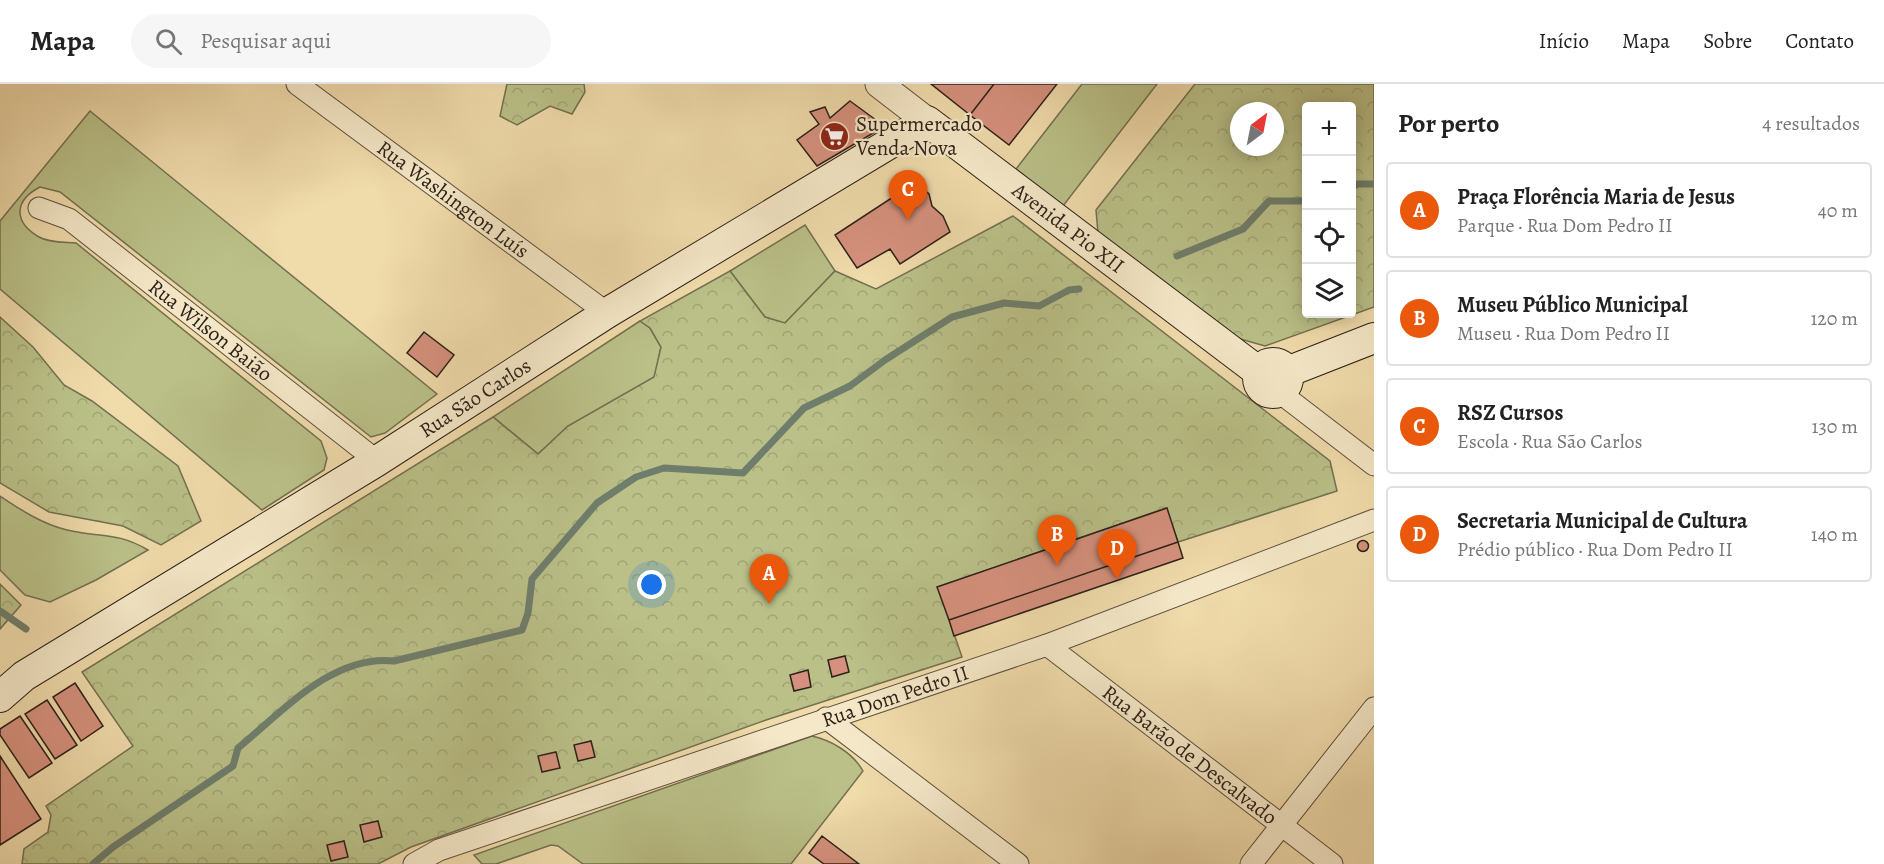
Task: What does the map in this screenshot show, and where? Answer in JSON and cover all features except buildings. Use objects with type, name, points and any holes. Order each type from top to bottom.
[{"type":"main road","name":"Rua São Carlos","points":[[0,697],[12,680],[377,461],[607,313],[927,121]]},
{"type":"main road","name":"Avenida Pio XII","points":[[927,121],[1275,378]]},
{"type":"main road","points":[[1275,378],[1374,338]]},
{"type":"street","name":"Rua Washington Luís","points":[[297,84],[607,313]]},
{"type":"street","name":"Avenida Pio XII","points":[[879,84],[927,121]]},
{"type":"street","name":"Rua Wilson Baião","points":[[39,208],[69,219],[377,461]]},
{"type":"street","name":"Avenida Pio XII","points":[[1275,378],[1374,465]]},
{"type":"street","name":"Rua Dom Pedro II","points":[[414,864],[439,850],[1047,645],[1374,520]]},
{"type":"street","name":"Rua Barão de Descalvado","points":[[1047,645],[1332,864]]},
{"type":"street","points":[[1251,864],[1374,708]]},
{"type":"street","points":[[826,718],[1018,864]]},
{"type":"street","points":[[439,850],[457,864]]},
{"type":"green space","points":[[507,84],[584,84],[585,92],[572,114],[550,106],[517,125],[500,116]]},
{"type":"green space","points":[[1082,84],[1157,84],[1063,206],[1016,169]]},
{"type":"green space","points":[[1195,84],[1374,84],[1374,307],[1356,313],[1356,102],[1302,102],[1302,318],[1343,318],[1265,346],[1230,336],[1098,233],[1096,210]]},
{"type":"green space","points":[[90,111],[437,394],[385,433],[371,437],[60,192],[40,187],[32,192],[22,204],[20,211],[24,224],[30,231],[47,240],[76,243],[321,441],[327,458],[324,470],[262,510],[0,289],[0,221]]},
{"type":"green space","points":[[1013,216],[1330,461],[1337,491],[1178,542],[1166,508],[938,587],[962,657],[766,720],[411,847],[378,864],[22,864],[24,849],[48,832],[51,815],[46,806],[133,746],[82,672],[493,417],[538,454],[568,426],[654,377],[661,347],[650,328],[640,321],[730,271],[765,317],[785,323],[835,271],[876,289]]},
{"type":"green space","points":[[805,225],[835,271],[784,324],[765,317],[730,271]]},
{"type":"green space","points":[[0,317],[33,347],[64,385],[92,401],[178,466],[201,521],[161,545],[123,526],[49,512],[0,483]]},
{"type":"green space","points":[[640,321],[650,328],[661,347],[655,377],[568,426],[538,454],[493,417]]},
{"type":"green space","points":[[0,496],[49,524],[78,532],[117,537],[148,550],[96,580],[50,602],[25,595],[0,570]]},
{"type":"green space","points":[[0,584],[21,605],[0,629]]},
{"type":"green space","points":[[812,736],[841,748],[859,764],[863,771],[791,864],[583,864],[558,846],[551,845],[496,864],[482,864],[474,855]]},
{"type":"waterway","points":[[1356,185],[1374,184]]},
{"type":"waterway","points":[[1177,256],[1243,229],[1269,201],[1302,201]]},
{"type":"waterway","points":[[93,864],[113,847],[233,766],[238,748],[291,703],[329,676],[372,661],[394,661],[522,630],[528,613],[532,579],[597,503],[636,477],[664,468],[743,473],[804,408],[850,386],[885,360],[952,317],[1004,303],[1039,306],[1069,290],[1079,289]]},
{"type":"waterway","points":[[0,611],[26,629]]},
{"type":"place","name":"Supermercado Venda Nova","points":[[835,136]]},
{"type":"place","name":"RSZ Cursos","points":[[908,220]]},
{"type":"place","name":"Museu Público Municipal","points":[[1057,565]]},
{"type":"place","name":"Secretaria Municipal de Cultura","points":[[1117,579]]},
{"type":"place","name":"Praça Florência Maria de Jesus","points":[[769,604]]}]
